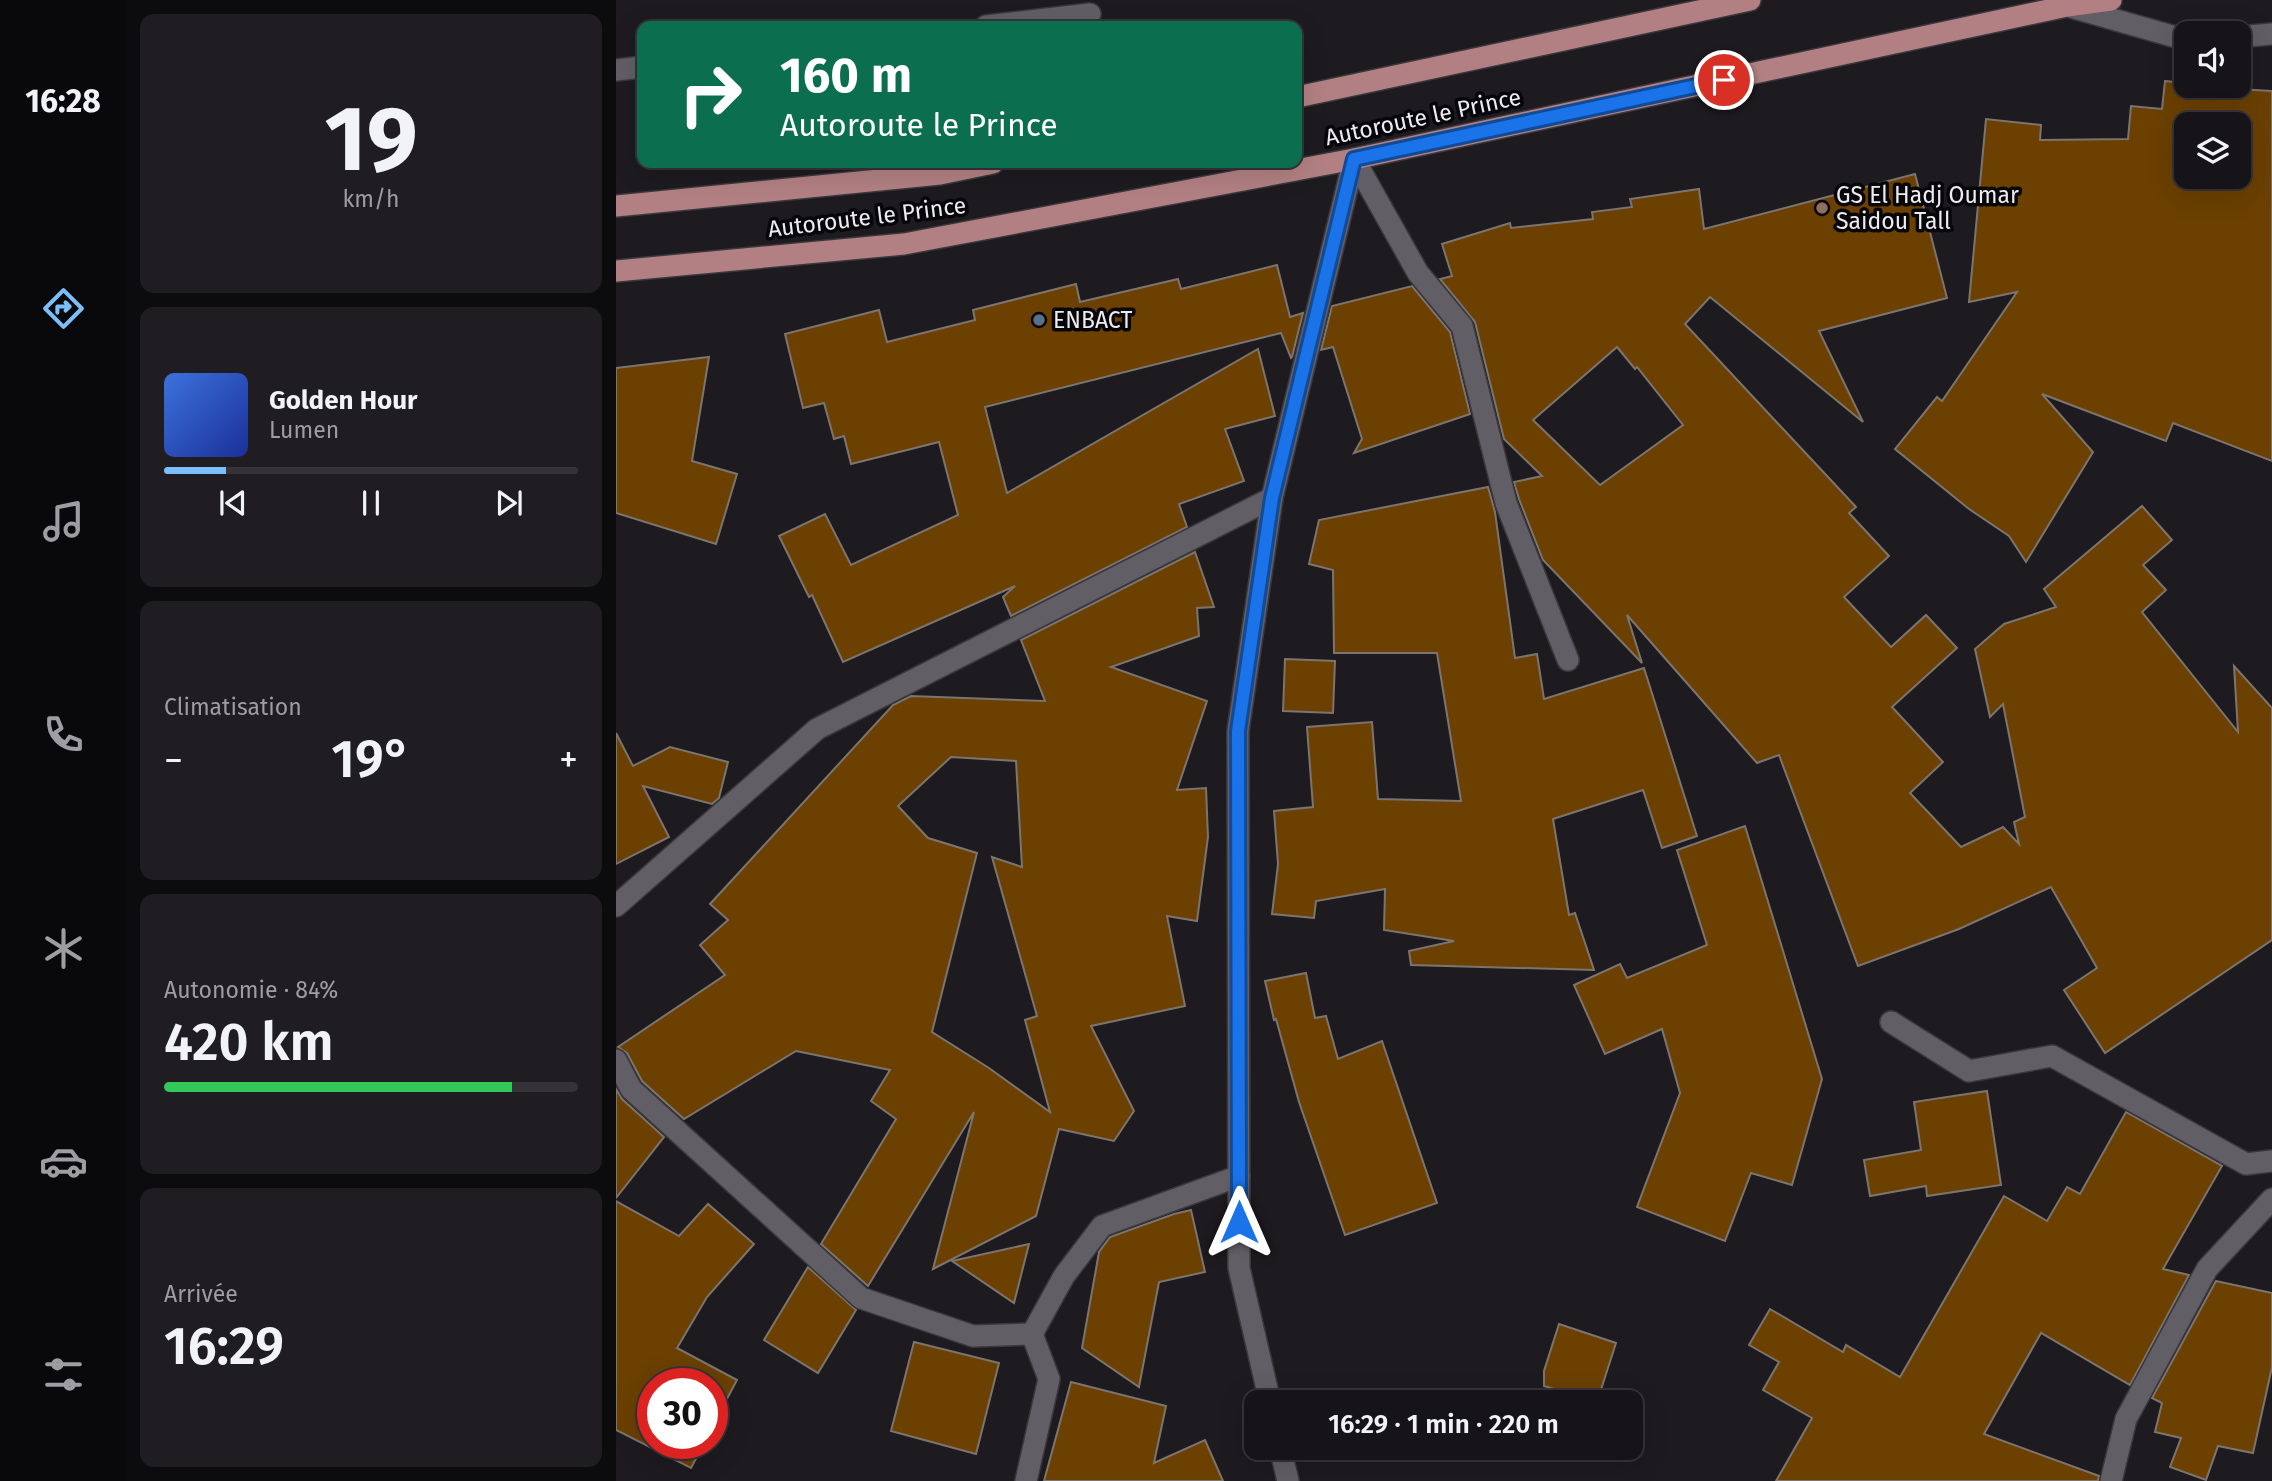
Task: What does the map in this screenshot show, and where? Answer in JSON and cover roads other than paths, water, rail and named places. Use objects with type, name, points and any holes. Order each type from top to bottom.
[{"type":"main road","name":"Autoroute le Prince","points":[[1302,96],[1750,0]]},
{"type":"main road","name":"Autoroute le Prince","points":[[616,271],[904,244],[1354,159],[2067,6],[2110,0]]},
{"type":"main road","name":"Autoroute le Prince","points":[[616,206],[940,174],[969,168]]},
{"type":"street","points":[[2067,6],[2174,37]]},
{"type":"street","points":[[1029,21],[1090,14]]},
{"type":"street","points":[[2251,36],[2272,34]]},
{"type":"street","points":[[616,70],[637,68]]},
{"type":"street","points":[[1267,1390],[1239,1268],[1238,731],[1272,498],[1354,159]]},
{"type":"street","points":[[1354,159],[1418,273],[1462,326],[1506,503],[1568,660]]},
{"type":"street","points":[[617,902],[817,729],[1272,498]]},
{"type":"street","points":[[1891,1022],[1969,1070],[2052,1056],[2246,1164],[2272,1161]]},
{"type":"street","points":[[616,1060],[631,1090],[861,1298],[973,1336],[1032,1334]]},
{"type":"street","points":[[1026,1481],[1049,1379],[1032,1334],[1064,1276],[1102,1226],[1238,1176]]},
{"type":"street","points":[[2111,1481],[2126,1419],[2207,1269],[2272,1199]]},
{"type":"street","points":[[1283,1460],[1288,1481]]},
{"type":"place","name":"GS El Hadj Oumar Saidou Tall","points":[[1822,208]]},
{"type":"place","name":"ENBACT","points":[[1039,320]]}]
